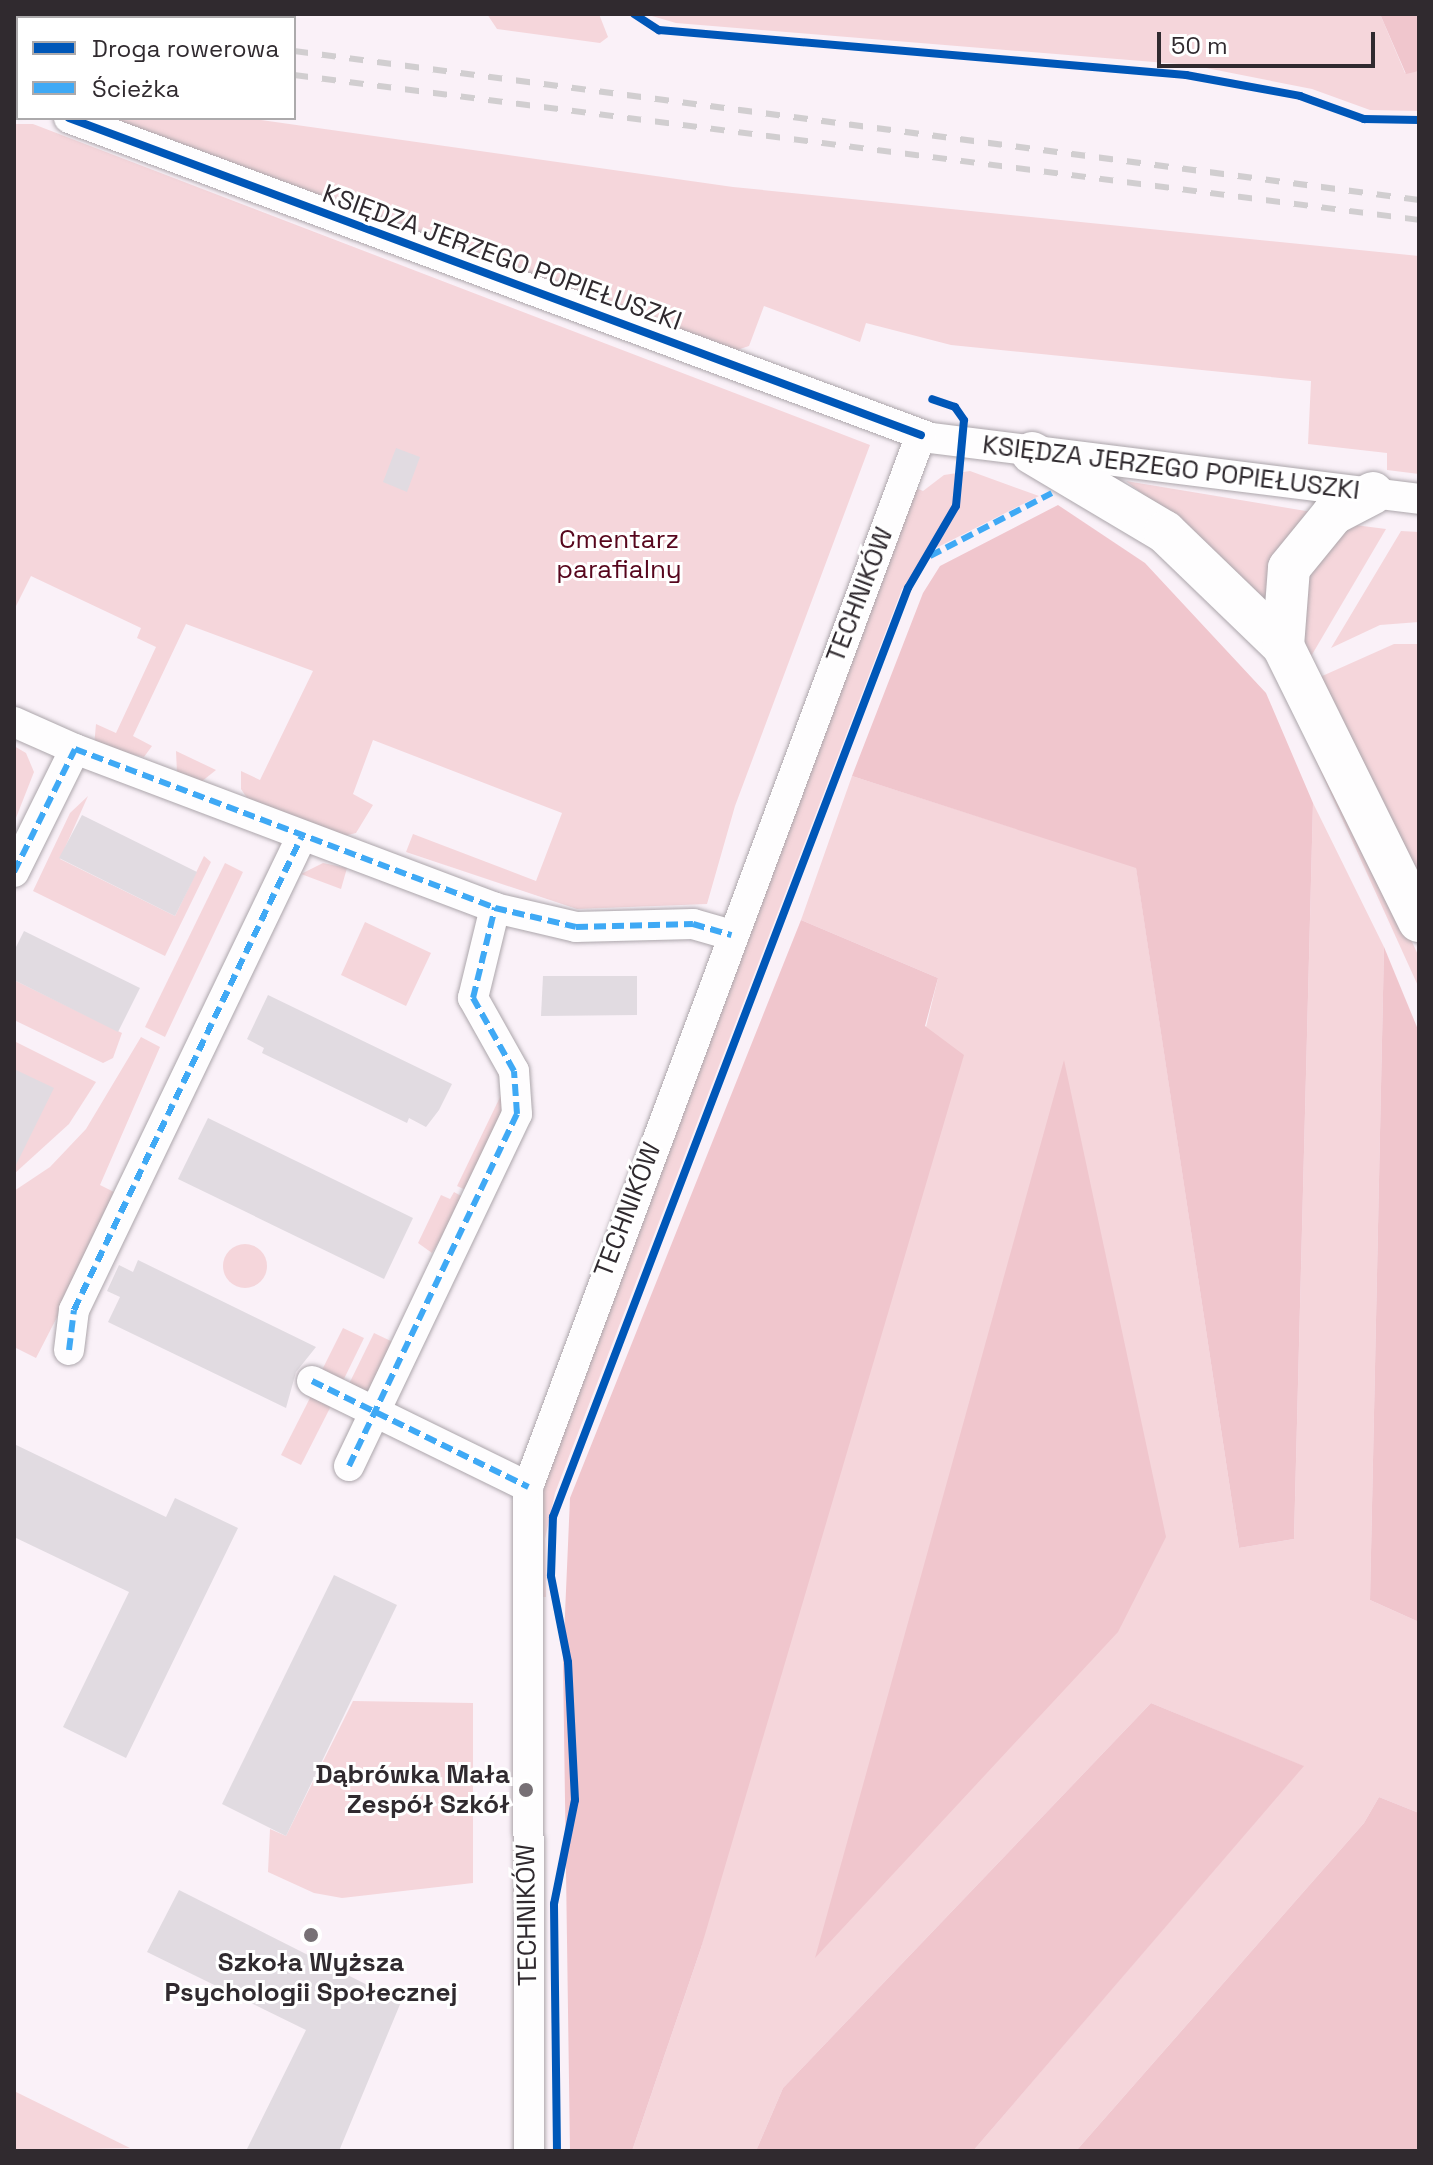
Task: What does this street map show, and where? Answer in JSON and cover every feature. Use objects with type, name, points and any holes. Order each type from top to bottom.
[{"type":"highway","points":[[1032,453],[1165,532],[1283,646],[1419,921]]},
{"type":"highway","points":[[1283,646],[1289,568],[1333,514],[1373,493]]},
{"type":"street","name":"KSIĘDZA JERZEGO POPIEŁUSZKI","points":[[74,120],[921,435],[1032,453],[1419,499]]},
{"type":"street","name":"TECHNIKÓW","points":[[529,2151],[528,1487],[731,935],[921,435]]},
{"type":"street","points":[[14,722],[301,838],[495,908],[576,927],[693,924],[731,935]]},
{"type":"street","points":[[14,872],[75,749]]},
{"type":"street","points":[[69,1350],[74,1310],[301,838]]},
{"type":"street","points":[[349,1466],[517,1114],[514,1071],[473,998],[495,908]]},
{"type":"street","points":[[312,1381],[528,1487]]},
{"type":"green space","points":[[54,14],[295,14],[295,16]]},
{"type":"green space","points":[[487,14],[599,14],[608,37],[600,43],[497,29]]},
{"type":"green space","points":[[645,14],[1380,14],[1405,73],[1419,71],[1419,111],[1370,110],[1312,89],[1191,65],[676,23]]},
{"type":"green space","points":[[117,120],[261,120],[733,187],[1419,256],[1419,474],[1387,470],[1387,453],[1308,444],[1311,381],[951,345],[866,323],[860,342],[764,306],[749,346],[737,350]]},
{"type":"green space","name":"Cmentarz parafialny","points":[[14,124],[33,124],[870,445],[735,806],[707,904],[577,909],[406,852],[413,834],[536,881],[562,813],[373,740],[353,794],[373,805],[356,833],[344,836],[249,801],[241,789],[241,771],[260,780],[313,671],[186,624],[133,736],[152,746],[144,757],[94,746],[96,724],[116,733],[156,647],[137,638],[141,628],[31,576],[14,610]]},
{"type":"green space","points":[[970,471],[1039,496],[934,549],[902,589],[555,1493],[545,1539],[546,1597],[537,1597],[542,1489],[916,488],[923,491],[944,475]]},
{"type":"green space","points":[[1126,481],[1312,512],[1269,604],[1205,543]]},
{"type":"green space","points":[[1355,525],[1386,529],[1310,658],[1294,612],[1324,540]]},
{"type":"green space","points":[[1401,531],[1419,532],[1419,622],[1380,625],[1331,648]]},
{"type":"green space","points":[[1394,644],[1419,644],[1419,887],[1320,677]]},
{"type":"green space","points":[[1286,695],[1355,819],[1419,957],[1419,988]]},
{"type":"green space","points":[[14,746],[26,753],[34,772],[14,823]]},
{"type":"green space","points":[[176,751],[216,770],[201,782],[177,773]]},
{"type":"green space","points":[[852,776],[1136,867],[1239,1548],[1294,1539],[1313,803],[1384,947],[1370,1600],[1419,1622],[1419,1813],[1379,1797],[1364,1823],[1076,2151],[973,2151],[1303,1766],[1151,1703],[783,2088],[756,2151],[632,2151],[701,1948],[938,978],[801,920]]},
{"type":"green space","points":[[88,796],[60,859],[175,916],[204,856],[211,862],[165,956],[33,891],[70,813]]},
{"type":"green space","points":[[225,863],[243,872],[165,1037],[145,1027]]},
{"type":"green space","points":[[323,863],[347,868],[341,889],[301,874]]},
{"type":"green space","points":[[365,922],[431,953],[406,1006],[341,975]]},
{"type":"green space","points":[[14,980],[122,1033],[113,1058],[103,1063],[14,1020]]},
{"type":"green space","points":[[141,1037],[160,1047],[100,1185],[120,1195],[36,1358],[14,1347],[14,1191],[50,1167],[86,1129]]},
{"type":"green space","points":[[14,1041],[96,1082],[69,1124],[14,1174]]},
{"type":"green space","points":[[503,1091],[504,1107],[468,1191],[457,1186]]},
{"type":"green space","points":[[454,1192],[465,1198],[432,1253],[418,1243],[441,1195],[450,1199]]},
{"type":"green space","points":[[245,1244],[261,1250],[267,1266],[261,1282],[245,1288],[229,1282],[223,1266],[229,1250]]},
{"type":"green space","points":[[343,1328],[364,1338],[341,1385],[320,1374]]},
{"type":"green space","points":[[374,1333],[395,1343],[372,1391],[361,1395],[347,1388]]},
{"type":"green space","points":[[311,1396],[331,1406],[301,1465],[281,1455]]},
{"type":"green space","points":[[353,1701],[473,1703],[473,1883],[342,1898],[314,1893],[268,1872],[270,1829],[286,1836]]},
{"type":"green space","points":[[14,2091],[130,2148],[14,2151]]},
{"type":"shaded area","points":[[1380,14],[1419,14],[1419,71],[1406,74]]},
{"type":"shaded area","points":[[1058,505],[1145,563],[1266,693],[1313,803],[1294,1539],[1239,1548],[1136,868],[852,776],[923,593],[940,566]]},
{"type":"shaded area","points":[[801,920],[938,978],[925,1026],[964,1055],[701,1948],[632,2151],[570,2151],[563,1660],[570,1498]]},
{"type":"shaded area","points":[[1384,947],[1419,1032],[1419,1622],[1370,1600]]},
{"type":"shaded area","points":[[1064,1060],[1166,1537],[1118,1632],[815,1958]]},
{"type":"shaded area","points":[[1151,1703],[1304,1766],[973,2151],[756,2151],[783,2088]]},
{"type":"shaded area","points":[[1379,1797],[1419,1813],[1419,2151],[1076,2151],[1364,1823]]},
{"type":"building","points":[[396,448],[420,457],[407,492],[383,482]]},
{"type":"building","points":[[82,815],[197,872],[175,916],[59,858]]},
{"type":"building","points":[[24,931],[140,988],[118,1032],[14,980],[14,951]]},
{"type":"building","points":[[543,976],[637,976],[637,1015],[541,1016]]},
{"type":"building","points":[[268,995],[452,1084],[439,1110],[426,1127],[409,1118],[407,1123],[262,1053],[264,1048],[247,1039]]},
{"type":"building","points":[[14,1069],[54,1088],[14,1169]]},
{"type":"building","points":[[208,1118],[413,1218],[384,1279],[178,1179]]},
{"type":"building","points":[[138,1260],[316,1347],[296,1372],[286,1408],[108,1322],[120,1297],[107,1291],[119,1265],[133,1272]]},
{"type":"building","points":[[14,1444],[166,1517],[175,1498],[238,1528],[126,1758],[63,1727],[129,1592],[14,1537]]},
{"type":"building","points":[[334,1575],[397,1605],[286,1836],[222,1804]]},
{"type":"building","points":[[179,1890],[401,2002],[339,2151],[246,2151],[306,2030],[147,1952]]},
{"type":"railway","points":[[14,15],[22,16]]},
{"type":"railway","points":[[296,51],[1419,200]]},
{"type":"railway","points":[[296,75],[1419,220]]},
{"type":"marked path","points":[[930,556],[1052,493]]},
{"type":"marked path","points":[[14,872],[75,749],[495,908],[576,927],[693,924],[731,935]]},
{"type":"marked path","points":[[69,1350],[74,1310],[301,838]]},
{"type":"marked path","points":[[349,1466],[517,1114],[514,1071],[473,998],[495,908]]},
{"type":"marked path","points":[[312,1381],[528,1487]]},
{"type":"cycle path","points":[[634,14],[659,30],[1186,75],[1300,96],[1364,119],[1419,120]]},
{"type":"cycle path","points":[[74,120],[921,435]]},
{"type":"cycle path","points":[[557,2151],[554,1904],[575,1800],[568,1662],[551,1576],[553,1517],[908,588],[956,506],[964,420],[955,407],[932,399]]},
{"type":"place","name":"Dąbrówka Mała Zespół Szkół","points":[[526,1790]]},
{"type":"place","name":"Szkoła Wyższa Psychologii Społecznej","points":[[311,1935]]}]
